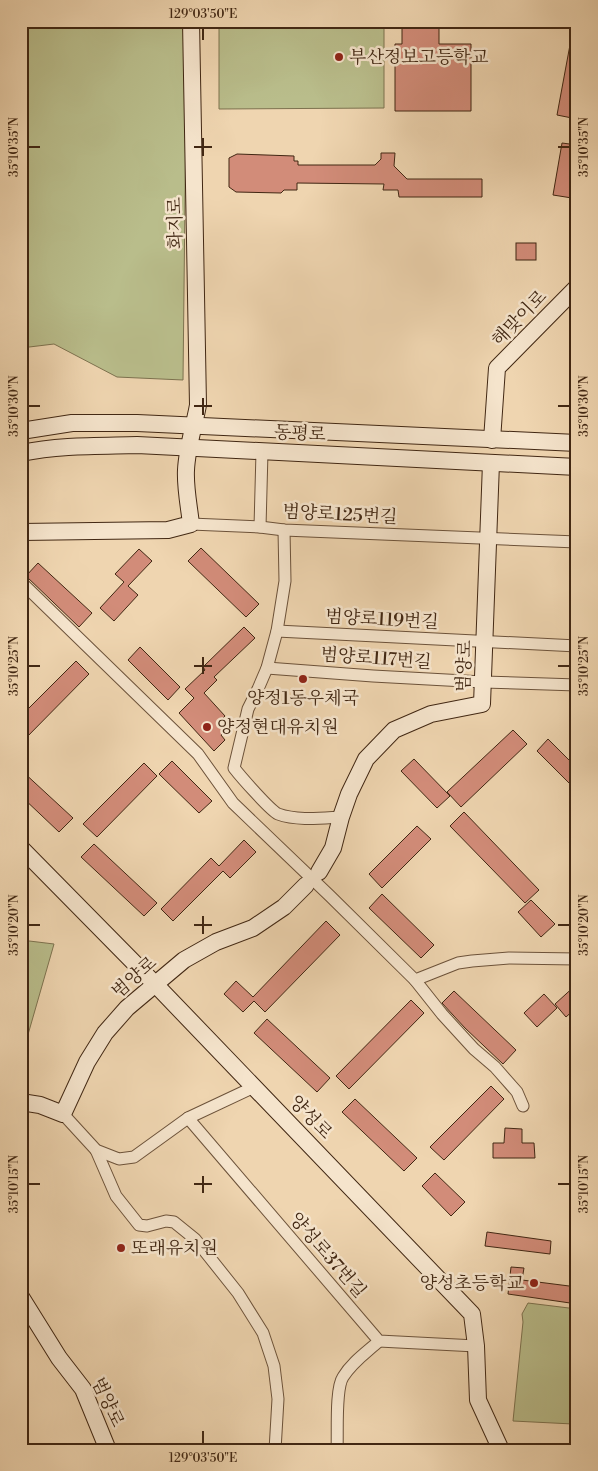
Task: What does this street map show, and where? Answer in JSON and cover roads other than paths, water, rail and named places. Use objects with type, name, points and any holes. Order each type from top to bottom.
[{"type":"street","name":"화지로","points":[[191,21],[198,405],[195,425],[188,447],[186,470],[191,524]]},
{"type":"street","name":"해맞이로","points":[[492,440],[497,368],[577,287]]},
{"type":"street","name":"동평로","points":[[21,431],[72,423],[138,422],[577,443]]},
{"type":"street","name":"동평로","points":[[21,453],[34,450],[88,446],[137,445],[577,467]]},
{"type":"street","points":[[260,527],[262,452]]},
{"type":"street","name":"범양로","points":[[319,872],[333,848],[349,794],[366,760],[394,730],[431,714],[482,704],[491,463]]},
{"type":"street","points":[[21,532],[168,530],[191,524]]},
{"type":"street","name":"범양로125번길","points":[[191,524],[284,530],[577,542]]},
{"type":"street","points":[[219,782],[234,768],[248,708],[267,668],[277,631],[285,581],[284,530]]},
{"type":"street","points":[[21,582],[198,754],[233,803],[415,980],[467,1042],[517,1092],[523,1106]]},
{"type":"street","name":"범양로119번길","points":[[277,631],[577,646]]},
{"type":"street","name":"범양로117번길","points":[[267,668],[483,682],[577,685]]},
{"type":"street","points":[[234,768],[246,783],[277,813],[305,819],[341,817]]},
{"type":"street","name":"양성로","points":[[21,848],[155,984],[472,1314],[476,1346],[478,1400],[501,1450]]},
{"type":"street","name":"범양로","points":[[63,1114],[88,1062],[105,1033],[127,1008],[184,960],[216,942],[253,928],[284,907],[306,885]]},
{"type":"street","points":[[415,980],[458,964],[472,961],[509,958],[577,959]]},
{"type":"street","points":[[96,1150],[119,1159],[134,1157],[188,1118],[254,1087]]},
{"type":"street","points":[[21,1102],[40,1105],[63,1114],[96,1150],[116,1196],[139,1225],[146,1226],[174,1222],[195,1239],[238,1293],[262,1332],[274,1366],[278,1399],[275,1450]]},
{"type":"street","name":"양성로37번길","points":[[188,1118],[379,1341]]},
{"type":"street","name":"범양로","points":[[21,1298],[59,1358],[83,1389],[108,1450]]},
{"type":"street","points":[[337,1450],[339,1390],[342,1378],[352,1365],[379,1341],[476,1346]]},
{"type":"place","name":"부산정보고등학교","points":[[339,57]]},
{"type":"place","name":"양정1동우체국","points":[[303,679]]},
{"type":"place","name":"양정현대유치원","points":[[207,727]]},
{"type":"place","name":"또래유치원","points":[[121,1248]]},
{"type":"place","name":"양성초등학교","points":[[534,1283]]}]
